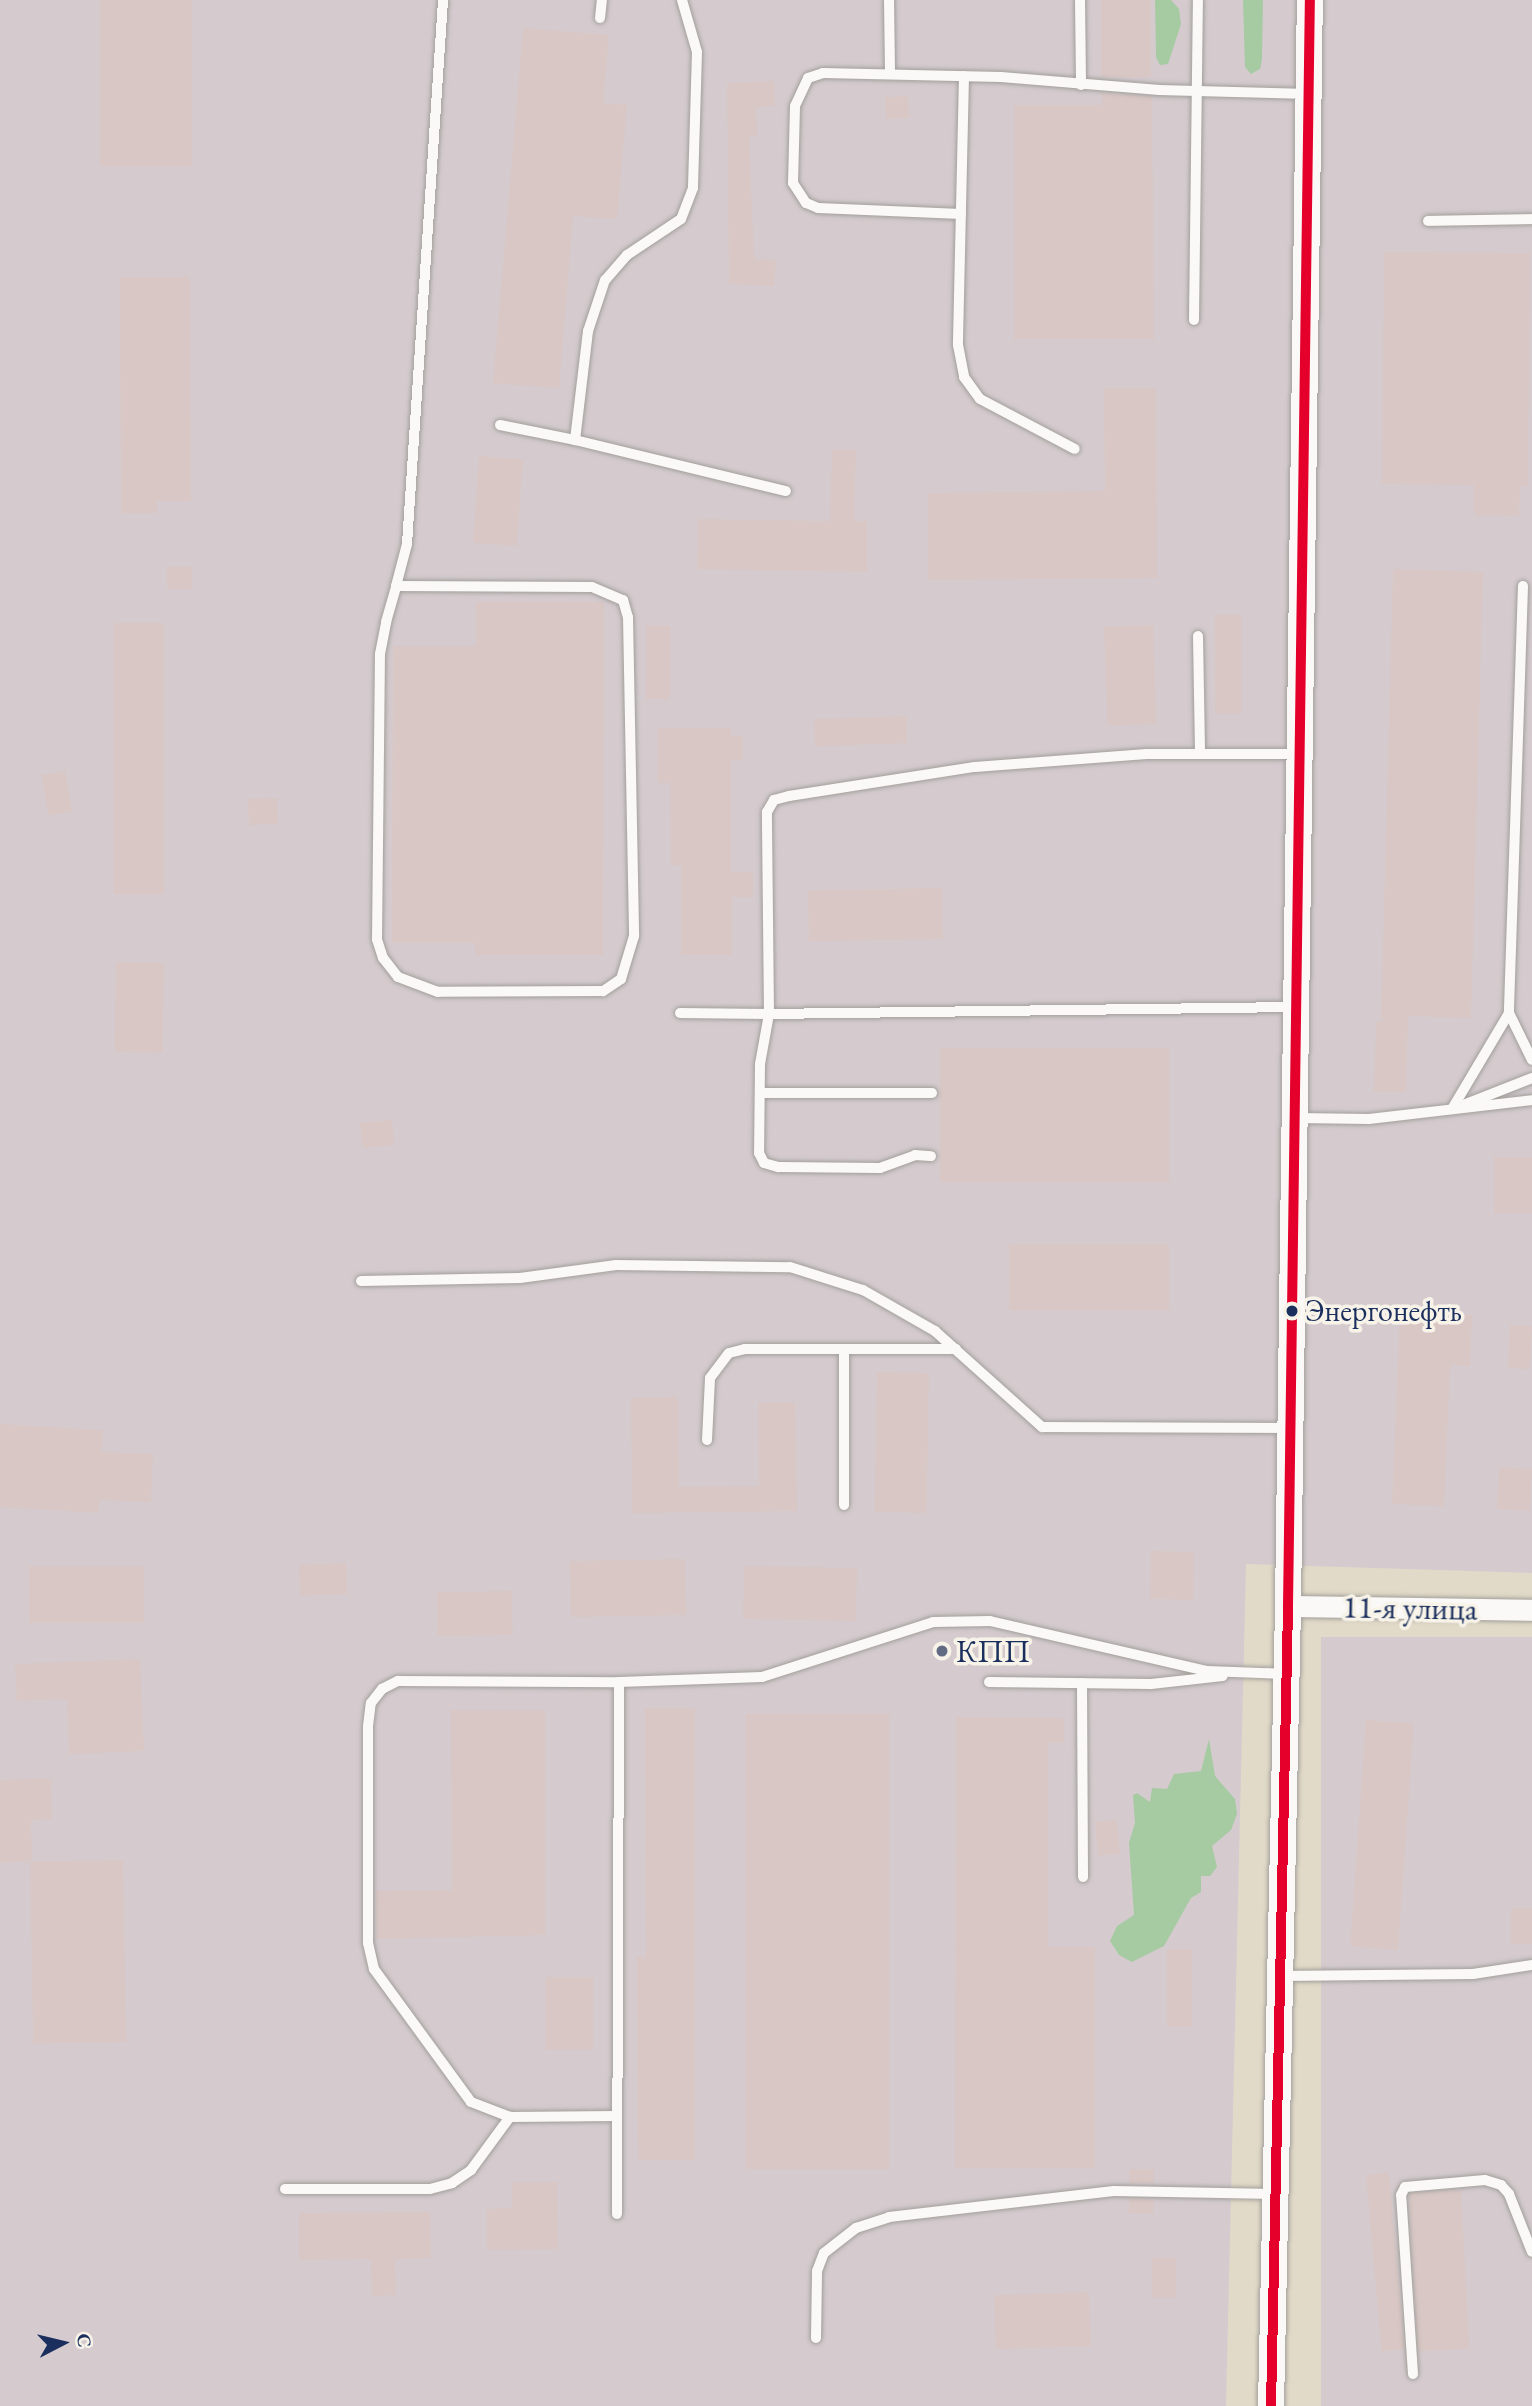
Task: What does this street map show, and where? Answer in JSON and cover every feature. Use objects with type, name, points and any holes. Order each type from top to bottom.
[{"type":"street","points":[[1271,2406],[1287,1674],[1294,1007],[1310,0]]},
{"type":"street","name":"11-я улица","points":[[1288,1606],[1532,1610]]},
{"type":"lane","points":[[396,586],[592,587],[623,600],[628,617],[634,936],[621,979],[603,991],[438,992],[398,977],[383,958],[377,939],[380,654],[396,586],[407,544],[443,0]]},
{"type":"lane","points":[[600,18],[602,0]]},
{"type":"lane","points":[[575,440],[588,331],[605,280],[627,255],[681,219],[693,188],[697,52],[682,0]]},
{"type":"lane","points":[[889,0],[890,74]]},
{"type":"lane","points":[[1080,0],[1081,85]]},
{"type":"lane","points":[[1194,320],[1198,0]]},
{"type":"lane","points":[[961,214],[818,208],[797,194],[793,183],[795,106],[808,78],[823,73],[964,76],[1198,92],[1309,94]]},
{"type":"lane","points":[[964,76],[958,345],[964,377],[980,399],[1075,449]]},
{"type":"lane","points":[[1428,221],[1532,219]]},
{"type":"lane","points":[[500,425],[575,440],[786,491]]},
{"type":"lane","points":[[1523,586],[1509,1013],[1532,1060]]},
{"type":"lane","points":[[1198,636],[1200,754]]},
{"type":"lane","points":[[931,1156],[915,1155],[880,1168],[778,1167],[764,1163],[759,1153],[760,1093],[769,1014],[767,812],[774,800],[975,767],[1200,754],[1299,754]]},
{"type":"lane","points":[[680,1013],[1294,1007]]},
{"type":"lane","points":[[1452,1110],[1509,1013]]},
{"type":"lane","points":[[1452,1110],[1532,1078]]},
{"type":"lane","points":[[760,1093],[932,1093]]},
{"type":"lane","points":[[1293,1118],[1369,1119],[1532,1100]]},
{"type":"lane","points":[[361,1281],[520,1278],[616,1265],[771,1264],[863,1290],[934,1331],[1030,1421],[1042,1427],[1290,1428]]},
{"type":"lane","points":[[707,1440],[710,1378],[729,1353],[745,1349],[956,1349]]},
{"type":"lane","points":[[844,1349],[844,1505]]},
{"type":"lane","points":[[617,2116],[510,2117],[471,2102],[374,1969],[368,1943],[371,1703],[382,1689],[398,1681],[619,1682],[762,1677],[801,1668],[933,1622],[990,1621],[1233,1674]]},
{"type":"lane","points":[[989,1682],[1151,1684],[1233,1674],[1287,1674]]},
{"type":"lane","points":[[617,2214],[619,1682]]},
{"type":"lane","points":[[1082,1683],[1083,1877]]},
{"type":"lane","points":[[1280,1976],[1473,1974],[1532,1965]]},
{"type":"lane","points":[[285,2189],[430,2189],[452,2183],[471,2170],[510,2117]]},
{"type":"lane","points":[[1413,2374],[1401,2195],[1405,2187],[1485,2180],[1501,2185],[1509,2194],[1532,2252]]},
{"type":"lane","points":[[816,2338],[817,2271],[824,2253],[856,2228],[889,2217],[1114,2191],[1276,2194]]},
{"type":"shaded area","points":[[0,0],[1532,0],[1532,1573],[1246,1564],[1226,2406],[0,2406]]},
{"type":"shaded area","points":[[1321,1637],[1532,1637],[1532,2406],[1321,2406]]},
{"type":"green space","points":[[1155,0],[1171,0],[1179,9],[1181,24],[1168,64],[1160,65],[1156,57]]},
{"type":"green space","points":[[1243,0],[1263,0],[1262,59],[1260,69],[1251,74],[1245,67]]},
{"type":"green space","points":[[1209,1739],[1215,1776],[1235,1799],[1237,1814],[1231,1830],[1212,1846],[1217,1867],[1210,1876],[1201,1876],[1201,1892],[1191,1898],[1164,1946],[1132,1962],[1119,1955],[1110,1941],[1117,1926],[1134,1915],[1129,1843],[1135,1823],[1133,1795],[1137,1793],[1150,1802],[1152,1788],[1167,1789],[1174,1774],[1201,1771]]},
{"type":"building","points":[[100,0],[192,0],[192,166],[100,166]]},
{"type":"building","points":[[1101,0],[1151,0],[1151,77],[1101,77]]},
{"type":"building","points":[[523,28],[609,35],[603,103],[627,105],[617,219],[573,216],[559,388],[493,383]]},
{"type":"building","points":[[774,81],[775,106],[756,107],[757,136],[749,137],[754,259],[776,260],[774,286],[729,284],[727,83]]},
{"type":"building","points":[[1102,93],[1152,97],[1154,339],[1014,339],[1014,105],[1102,105]]},
{"type":"building","points":[[908,96],[909,118],[886,119],[885,97]]},
{"type":"building","points":[[1384,252],[1530,253],[1528,486],[1520,486],[1519,516],[1474,515],[1474,485],[1382,484]]},
{"type":"building","points":[[120,277],[190,277],[191,501],[157,501],[157,513],[121,513]]},
{"type":"building","points":[[1104,388],[1156,388],[1157,578],[928,580],[928,493],[1105,491]]},
{"type":"building","points":[[832,450],[856,450],[854,521],[867,521],[867,572],[697,569],[698,519],[830,521]]},
{"type":"building","points":[[479,456],[523,459],[517,546],[473,543]]},
{"type":"building","points":[[167,567],[192,567],[192,589],[167,589]]},
{"type":"building","points":[[1393,569],[1483,572],[1471,1018],[1408,1016],[1406,1092],[1374,1092],[1376,1022],[1381,1022]]},
{"type":"building","points":[[476,602],[604,602],[603,955],[475,955],[475,943],[392,943],[393,646],[476,646]]},
{"type":"building","points":[[1215,615],[1242,615],[1242,714],[1215,714]]},
{"type":"building","points":[[114,623],[164,623],[164,894],[114,894]]},
{"type":"building","points":[[1153,625],[1156,724],[1107,726],[1104,627]]},
{"type":"building","points":[[646,626],[670,626],[670,699],[646,699]]},
{"type":"building","points":[[906,716],[907,743],[815,746],[814,719]]},
{"type":"building","points":[[658,728],[731,728],[731,736],[743,736],[743,760],[731,760],[731,872],[753,872],[753,897],[732,897],[732,955],[681,955],[681,865],[671,865],[670,783],[658,783]]},
{"type":"building","points":[[65,771],[72,811],[48,816],[41,775]]},
{"type":"building","points":[[277,798],[278,824],[249,825],[248,799]]},
{"type":"building","points":[[942,888],[943,939],[809,941],[808,890]]},
{"type":"building","points":[[116,962],[164,963],[162,1053],[114,1052]]},
{"type":"building","points":[[940,1048],[1169,1048],[1169,1182],[940,1182]]},
{"type":"building","points":[[392,1120],[394,1145],[362,1148],[360,1123]]},
{"type":"building","points":[[1494,1157],[1532,1157],[1532,1213],[1494,1213]]},
{"type":"building","points":[[1009,1244],[1169,1244],[1169,1310],[1009,1310]]},
{"type":"building","points":[[1400,1312],[1472,1315],[1470,1366],[1450,1365],[1444,1506],[1392,1504]]},
{"type":"building","points":[[1510,1325],[1532,1326],[1530,1369],[1508,1368]]},
{"type":"building","points":[[877,1372],[929,1373],[927,1513],[875,1512]]},
{"type":"building","points":[[678,1397],[679,1487],[759,1486],[758,1403],[795,1402],[797,1511],[632,1513],[631,1398]]},
{"type":"building","points":[[0,1424],[103,1430],[102,1452],[153,1454],[151,1502],[99,1500],[98,1513],[0,1507]]},
{"type":"building","points":[[1499,1467],[1532,1469],[1530,1511],[1497,1509]]},
{"type":"building","points":[[1151,1551],[1194,1552],[1193,1600],[1150,1599]]},
{"type":"building","points":[[685,1559],[686,1615],[571,1617],[570,1561]]},
{"type":"building","points":[[346,1563],[347,1594],[300,1596],[299,1565]]},
{"type":"building","points":[[29,1566],[144,1566],[144,1623],[29,1623]]},
{"type":"building","points":[[744,1566],[857,1568],[856,1621],[743,1619]]},
{"type":"building","points":[[512,1591],[513,1635],[438,1636],[437,1592]]},
{"type":"building","points":[[140,1659],[144,1751],[69,1754],[67,1699],[17,1701],[15,1664]]},
{"type":"building","points":[[645,1708],[695,1708],[695,2160],[638,2160],[637,1957],[646,1957]]},
{"type":"building","points":[[451,1710],[545,1710],[545,1935],[377,1939],[376,1891],[452,1890]]},
{"type":"building","points":[[746,1714],[889,1714],[889,2169],[746,2169]]},
{"type":"building","points":[[956,1717],[1064,1718],[1064,1743],[1048,1743],[1048,1947],[1095,1947],[1095,2168],[955,2168]]},
{"type":"building","points":[[1366,1720],[1414,1723],[1398,1950],[1350,1946]]},
{"type":"building","points":[[51,1778],[52,1819],[31,1820],[32,1861],[0,1863],[0,1780]]},
{"type":"building","points":[[1117,1820],[1120,1854],[1098,1856],[1095,1822]]},
{"type":"building","points":[[123,1860],[126,2042],[33,2044],[30,1862]]},
{"type":"building","points":[[1511,1908],[1532,1908],[1532,1944],[1511,1944]]},
{"type":"building","points":[[1167,1949],[1192,1949],[1192,2027],[1167,2027]]},
{"type":"building","points":[[546,1977],[593,1977],[593,2050],[546,2050]]},
{"type":"building","points":[[1129,2169],[1154,2169],[1154,2183],[1129,2183]]},
{"type":"building","points":[[1389,2173],[1404,2349],[1382,2351],[1366,2175]]},
{"type":"building","points":[[512,2182],[557,2182],[558,2249],[487,2250],[487,2209],[512,2208]]},
{"type":"building","points":[[1461,2190],[1469,2349],[1417,2352],[1409,2193]]},
{"type":"building","points":[[1129,2199],[1154,2200],[1153,2214],[1129,2213]]},
{"type":"building","points":[[430,2212],[431,2258],[395,2259],[396,2295],[372,2296],[371,2259],[299,2260],[299,2213]]},
{"type":"building","points":[[1152,2258],[1176,2258],[1176,2298],[1152,2298]]},
{"type":"building","points":[[1089,2292],[1091,2346],[996,2349],[994,2295]]},
{"type":"transit line","points":[[1271,2406],[1288,1606],[1310,0]]},
{"type":"place","name":"Энергонефть","points":[[1292,1311]]},
{"type":"place","name":"КПП","points":[[942,1651]]}]
